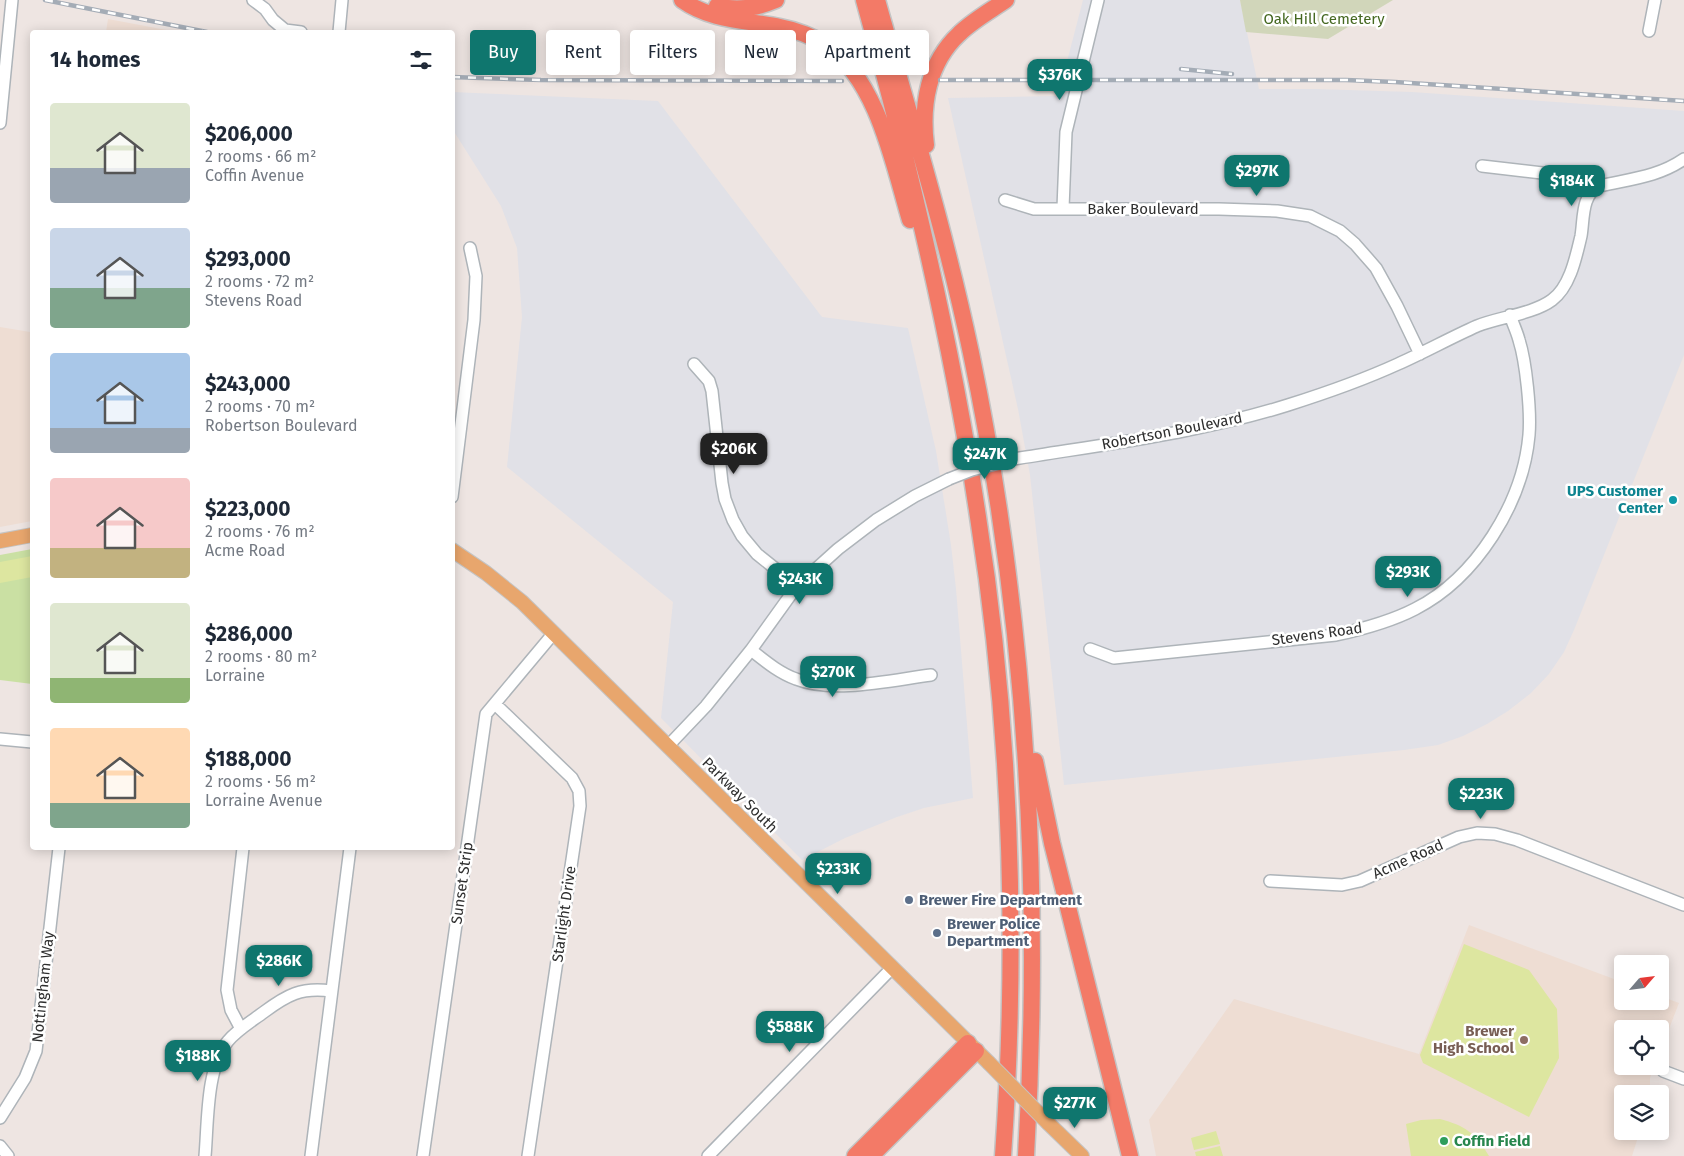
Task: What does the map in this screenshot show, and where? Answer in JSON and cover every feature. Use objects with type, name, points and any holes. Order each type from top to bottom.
[{"type":"highway","points":[[682,0],[697,9],[718,17],[778,27],[811,37],[838,54],[853,72],[870,100],[883,133],[952,361]]},
{"type":"highway","points":[[703,0],[719,6],[737,9],[756,7],[776,0]]},
{"type":"highway","points":[[864,0],[913,190],[952,361],[984,554],[1002,735],[1008,843],[1010,1026],[1003,1156]]},
{"type":"highway","points":[[877,0],[940,224],[963,318],[999,507],[1014,625],[1043,807],[1129,1154]]},
{"type":"highway","points":[[940,224],[924,130],[925,106],[930,82],[937,62],[954,39],[974,22],[1006,0]]},
{"type":"highway","points":[[1014,625],[1026,756],[1032,888],[1031,1047],[1026,1156]]},
{"type":"highway","points":[[855,1156],[972,1047]]},
{"type":"highway","points":[[872,1156],[972,1047]]},
{"type":"highway","points":[[999,1156],[1006,1116]]},
{"type":"main road","points":[[0,541],[30,535]]},
{"type":"main road","name":"Parkway South","points":[[455,552],[486,573],[522,602],[1082,1156]]},
{"type":"street","points":[[0,123],[4,32],[12,0]]},
{"type":"street","points":[[254,0],[285,30]]},
{"type":"street","points":[[339,30],[342,0]]},
{"type":"street","points":[[1064,208],[1066,132],[1098,0]]},
{"type":"street","points":[[1649,31],[1655,0]]},
{"type":"street","points":[[1482,166],[1568,176],[1587,182],[1594,190],[1600,186],[1667,170],[1684,159]]},
{"type":"street","name":"Robertson Boulevard","points":[[668,746],[706,706],[751,650],[797,586],[852,537],[915,496],[949,479],[979,468],[1014,459],[1165,435],[1250,416],[1332,390],[1420,354],[1477,326],[1539,307],[1553,300],[1564,287],[1571,271],[1581,235],[1586,203],[1594,190]]},
{"type":"street","name":"Baker Boulevard","points":[[1005,200],[1034,209],[1267,210],[1294,212],[1310,216],[1340,231],[1355,244],[1376,268],[1420,354]]},
{"type":"street","points":[[455,473],[474,320],[476,276],[470,248]]},
{"type":"street","name":"Stevens Road","points":[[1090,649],[1114,658],[1336,635],[1391,620],[1416,609],[1444,589],[1470,565],[1489,542],[1504,517],[1524,464],[1529,434],[1528,401],[1520,341],[1510,315]]},
{"type":"street","points":[[694,364],[709,381],[712,390],[722,483],[725,499],[733,520],[742,536],[757,554],[797,586]]},
{"type":"street","name":"Sunset Strip","points":[[423,1156],[486,714],[554,634]]},
{"type":"street","points":[[751,650],[782,672],[796,679],[816,684],[841,685],[931,675]]},
{"type":"street","name":"Starlight Drive","points":[[495,704],[572,778],[579,791],[580,806],[528,1156]]},
{"type":"street","points":[[0,740],[30,742]]},
{"type":"street","name":"Acme Road","points":[[1270,881],[1342,885],[1360,880],[1459,837],[1477,834],[1496,834],[1683,901]]},
{"type":"street","name":"Nottingham Way","points":[[0,1118],[25,1078],[36,1051],[59,850]]},
{"type":"street","points":[[241,1029],[231,1010],[226,990],[243,850]]},
{"type":"street","points":[[311,1156],[350,850]]},
{"type":"street","points":[[708,1156],[892,968]]},
{"type":"street","points":[[205,1156],[212,1079],[218,1059],[228,1041],[278,1002],[297,993],[314,989],[331,991]]},
{"type":"street","points":[[1669,1073],[1684,1079]]},
{"type":"street","points":[[0,1146],[8,1156]]},
{"type":"shaded area","points":[[1083,0],[1240,0],[1259,89],[1412,92],[1684,111],[1684,355],[1564,652],[1549,674],[1531,693],[1487,724],[1463,736],[1438,745],[1404,750],[1064,785],[1030,475],[1018,409],[948,98],[1058,96]]},
{"type":"shaded area","points":[[108,19],[166,30],[106,30]]},
{"type":"shaded area","points":[[455,92],[658,101],[822,317],[908,328],[936,451],[951,545],[973,798],[924,808],[897,817],[845,838],[802,860],[661,718],[673,602],[507,467],[522,317],[517,248],[501,206],[455,133]]},
{"type":"shaded area","points":[[0,327],[30,332],[30,521],[0,527]]},
{"type":"shaded area","name":"Brewer High School","points":[[1469,925],[1614,979],[1614,1010],[1669,1010],[1669,999],[1679,1003],[1669,1029],[1669,1020],[1614,1020],[1614,1075],[1651,1075],[1650,1085],[1614,1085],[1614,1140],[1637,1140],[1632,1156],[1156,1156],[1149,1120],[1234,999],[1419,1054]]},
{"type":"green space","name":"Oak Hill Cemetery","points":[[1240,0],[1393,0],[1328,39],[1246,32]]},
{"type":"green space","points":[[30,549],[30,684],[0,680],[0,555]]},
{"type":"green space","points":[[30,556],[30,577],[0,583],[0,562]]},
{"type":"green space","points":[[1464,944],[1529,970],[1557,1009],[1559,1058],[1529,1117],[1423,1063],[1420,1055]]},
{"type":"green space","name":"Coffin Field","points":[[1440,1119],[1469,1131],[1479,1141],[1489,1156],[1411,1156],[1406,1124],[1421,1120]]},
{"type":"green space","points":[[1216,1131],[1220,1144],[1194,1150],[1191,1138]]},
{"type":"green space","points":[[1220,1146],[1223,1156],[1196,1156],[1195,1152]]},
{"type":"railway","points":[[45,0],[197,30]]},
{"type":"railway","points":[[1181,69],[1232,74]]},
{"type":"railway","points":[[455,77],[541,80],[842,81]]},
{"type":"railway","points":[[940,80],[1346,80],[1684,101]]},
{"type":"place","name":"UPS Customer Center","points":[[1673,500]]},
{"type":"place","name":"Brewer Fire Department","points":[[909,900]]},
{"type":"place","name":"Brewer Police Department","points":[[937,933]]},
{"type":"place","name":"Brewer High School","points":[[1524,1040]]},
{"type":"place","name":"Coffin Field","points":[[1444,1141]]}]
